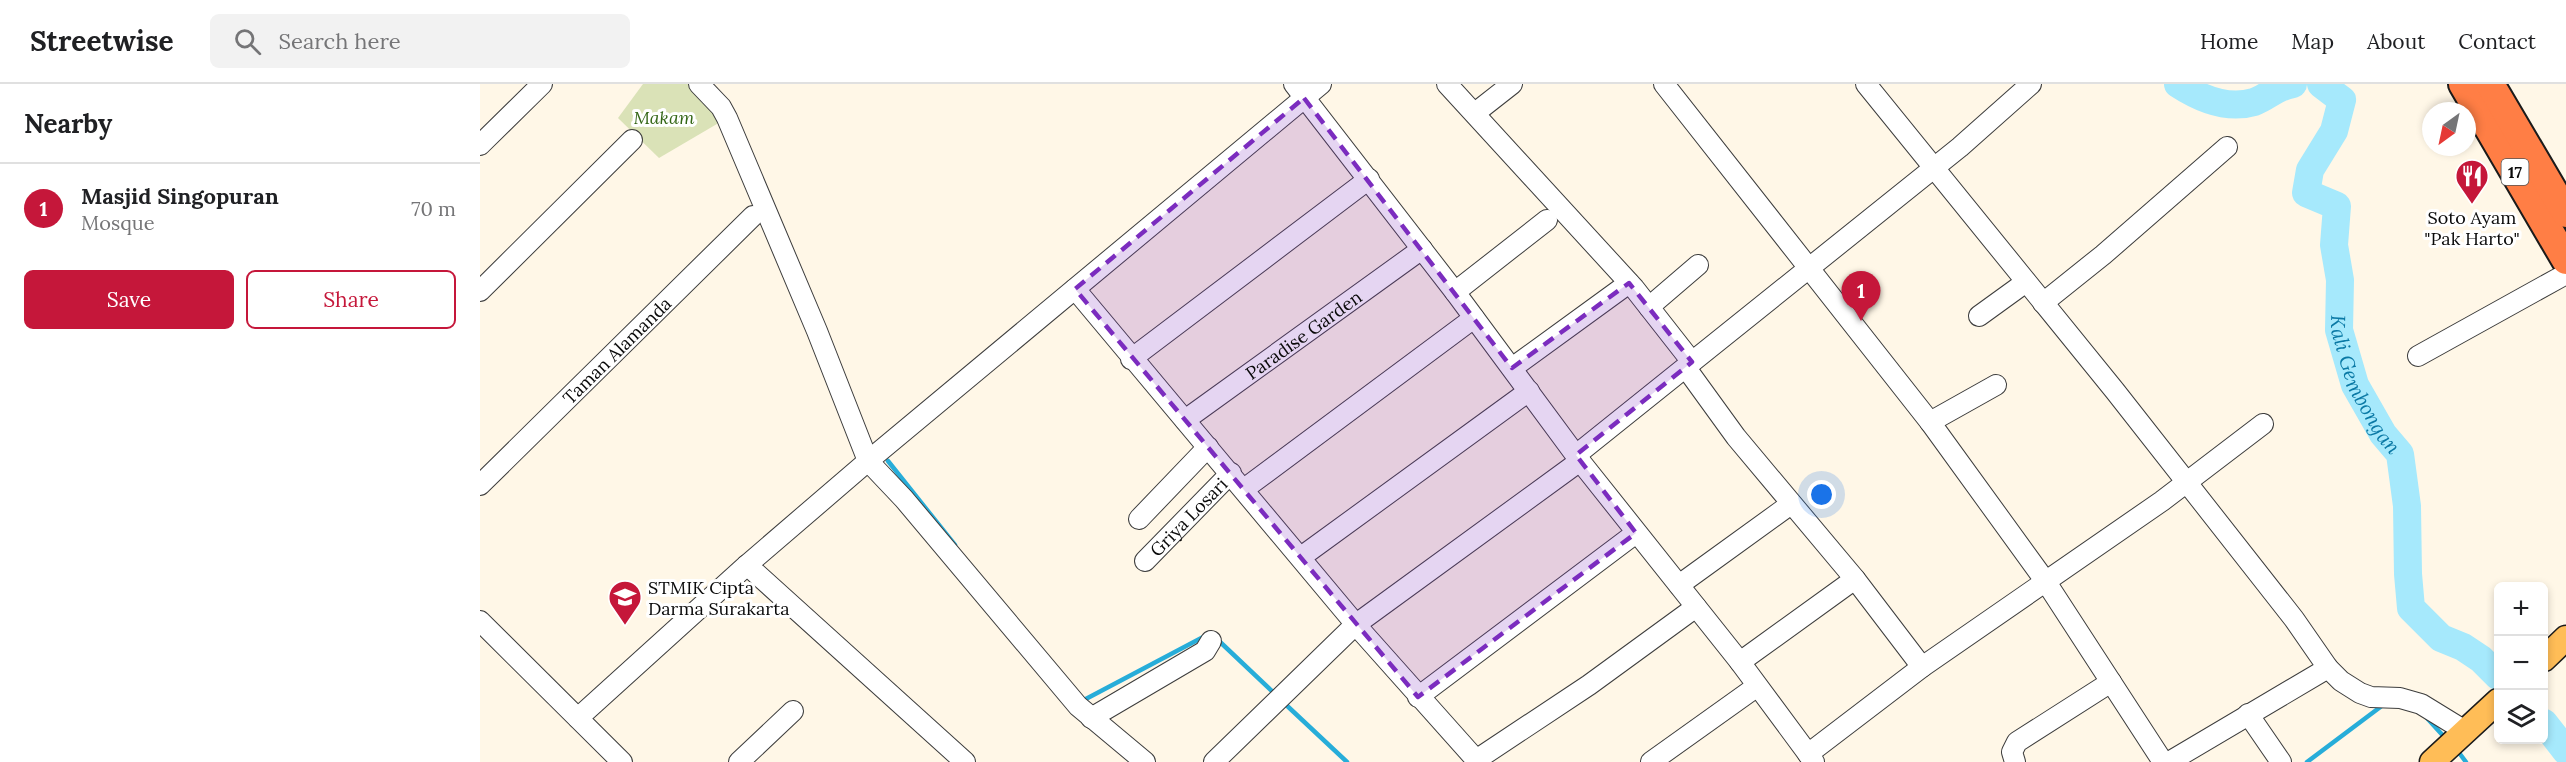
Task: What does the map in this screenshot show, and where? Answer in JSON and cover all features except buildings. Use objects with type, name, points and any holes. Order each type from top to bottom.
[{"type":"highway","name":"17","points":[[2463,84],[2555,209]]},
{"type":"highway","name":"17","points":[[2490,84],[2555,209],[2566,260]]},
{"type":"main road","points":[[2548,655],[2566,638]]},
{"type":"main road","points":[[2451,744],[2494,706]]},
{"type":"street","points":[[480,145],[542,84]]},
{"type":"street","points":[[699,84],[721,107],[727,118],[817,331],[868,461],[904,499],[1044,667],[1091,718],[1146,762]]},
{"type":"street","points":[[578,718],[747,566],[868,461],[1075,289],[1299,91],[1321,84]]},
{"type":"street","points":[[1447,84],[1649,307],[1736,437],[1855,579],[1922,668]]},
{"type":"street","points":[[1475,113],[1512,84]]},
{"type":"street","points":[[1664,84],[1930,423],[2046,582],[2163,762]]},
{"type":"street","points":[[1866,84],[1934,166],[2294,619],[2328,668],[2341,681],[2360,693],[2371,697],[2400,698],[2421,704],[2451,744]]},
{"type":"street","points":[[1214,762],[1355,624],[1470,544],[1578,458],[2031,84]]},
{"type":"street","points":[[1299,91],[1455,292],[1578,458],[1740,662],[1756,687],[1812,760],[1922,668],[2186,483],[2263,424]]},
{"type":"street","points":[[480,291],[632,140]]},
{"type":"street","points":[[2043,303],[2103,255],[2227,147]]},
{"type":"street","points":[[1131,359],[1369,179]]},
{"type":"street","name":"Taman Alamanda","points":[[480,485],[753,216]]},
{"type":"street","points":[[1455,292],[1547,220]]},
{"type":"street","name":"Paradise Garden","points":[[1185,420],[1422,249]]},
{"type":"street","points":[[1649,307],[1698,265]]},
{"type":"street","points":[[2418,356],[2566,274]]},
{"type":"street","points":[[1979,316],[2026,282]]},
{"type":"street","points":[[1512,368],[1629,283]]},
{"type":"street","points":[[1075,289],[1131,359],[1231,473],[1355,624],[1477,761],[1580,692],[1696,607]]},
{"type":"street","points":[[1244,489],[1474,318]]},
{"type":"street","points":[[1930,423],[1996,385]]},
{"type":"street","points":[[1301,557],[1528,392]]},
{"type":"street","points":[[1139,519],[1208,447]]},
{"type":"street","name":"Griya Losari","points":[[1146,561],[1231,473]]},
{"type":"street","points":[[1678,585],[1791,504]]},
{"type":"street","points":[[1418,697],[1636,533]]},
{"type":"street","points":[[747,566],[965,762]]},
{"type":"street","points":[[1740,662],[1855,579]]},
{"type":"street","points":[[480,621],[620,761]]},
{"type":"street","points":[[1091,718],[1204,651],[1211,642]]},
{"type":"street","points":[[2169,762],[2328,668]]},
{"type":"street","points":[[2015,762],[2012,752],[2018,742],[2111,682]]},
{"type":"street","points":[[1651,762],[1756,687]]},
{"type":"street","points":[[739,762],[793,711]]},
{"type":"street","points":[[2248,714],[2281,762]]},
{"type":"highlighted area","points":[[1304,98],[1512,368],[1629,283],[1692,362],[1576,455],[1636,533],[1418,697],[1075,289]]},
{"type":"green space","name":"Makam","points":[[643,84],[689,84],[722,121],[659,158],[618,118]]},
{"type":"waterway","name":"Kali Gembongan","points":[[2178,84],[2214,102],[2234,105],[2254,102],[2282,87],[2293,84]]},
{"type":"waterway","name":"Kali Gembongan","points":[[2321,84],[2342,100],[2334,131],[2310,170],[2306,193],[2337,206],[2334,245],[2340,280],[2339,330],[2355,385],[2383,434],[2400,454],[2407,506],[2411,608],[2441,638],[2463,647],[2481,659],[2494,672]]},
{"type":"waterway","points":[[888,461],[955,545]]},
{"type":"waterway","points":[[1082,701],[1207,635]]},
{"type":"waterway","points":[[1218,640],[1275,694]]},
{"type":"waterway","points":[[1283,702],[1347,762]]},
{"type":"waterway","points":[[2307,762],[2383,705]]},
{"type":"waterway","points":[[2426,717],[2447,740]]},
{"type":"waterway","name":"Kali Gembongan","points":[[2548,728],[2566,751]]},
{"type":"waterway","points":[[2457,750],[2466,762]]},
{"type":"place","name":"Soto Ayam \"Pak Harto\"","points":[[2472,205]]},
{"type":"place","name":"Masjid Singopuran","points":[[1861,321]]},
{"type":"place","name":"STMIK Cipta Darma Surakarta","points":[[625,626]]}]
